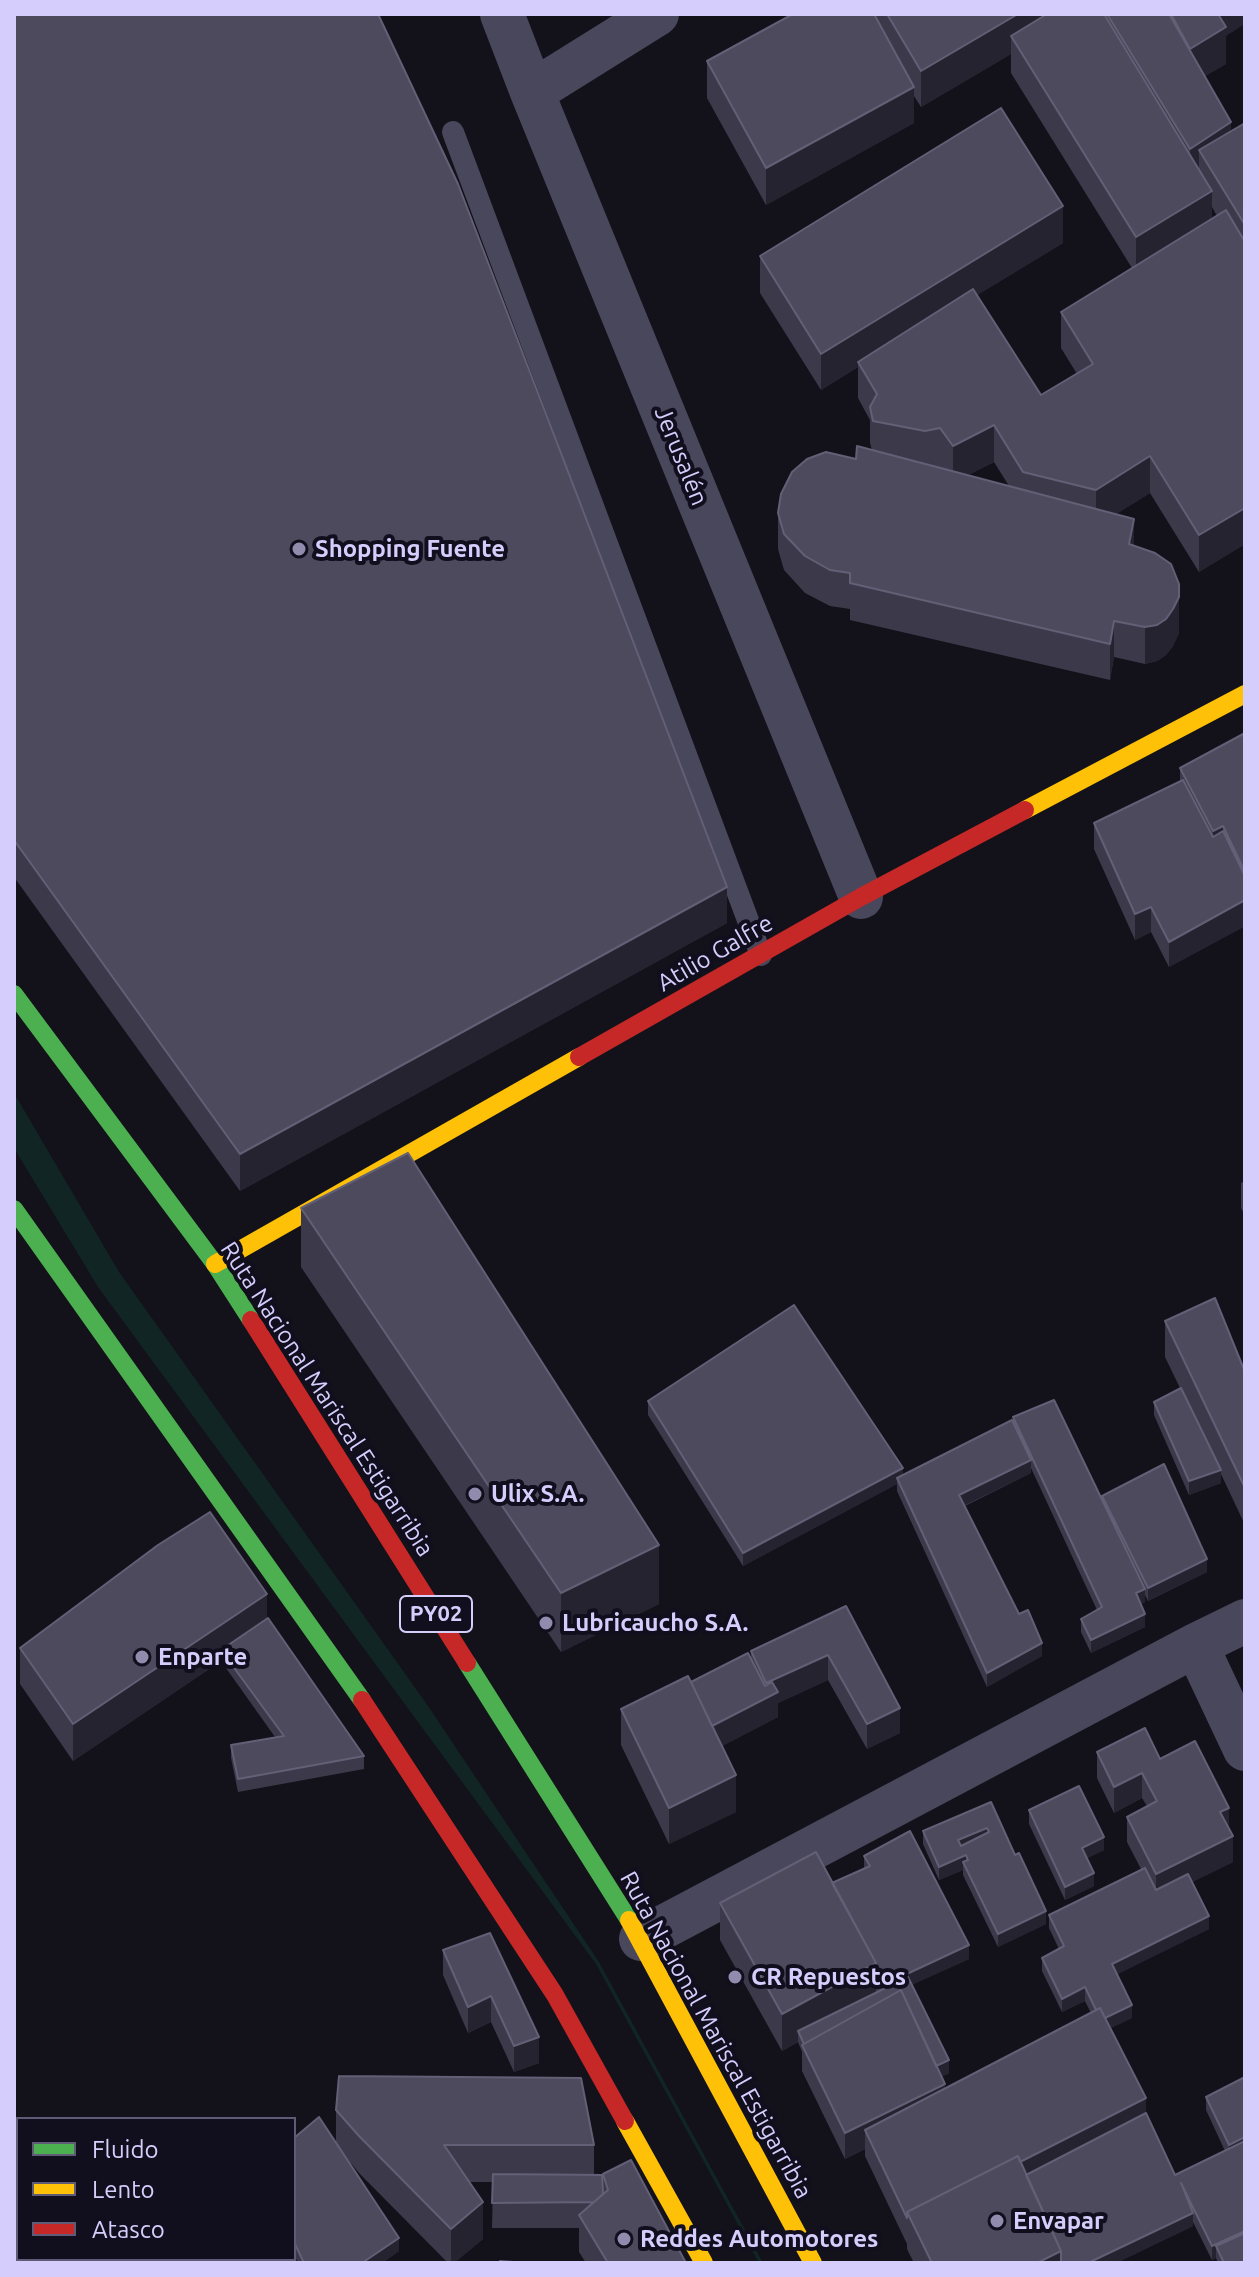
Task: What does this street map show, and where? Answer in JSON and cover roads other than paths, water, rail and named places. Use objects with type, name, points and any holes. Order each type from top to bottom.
[{"type":"main road","name":"Atilio Galfre","points":[[215,1264],[861,897],[1245,694]]},
{"type":"main road","name":"Ruta Nacional Mariscal Estigarribia","points":[[14,994],[215,1264],[641,1939],[813,2263]]},
{"type":"main road","points":[[14,1209],[383,1730],[555,1995],[704,2263]]},
{"type":"street","name":"Jerusalén","points":[[502,14],[861,897]]},
{"type":"street","points":[[532,92],[657,14]]},
{"type":"street","points":[[641,1939],[1245,1621]]},
{"type":"street","points":[[1196,1645],[1245,1749]]},
{"type":"lane","points":[[453,132],[761,955]]},
{"type":"place","name":"Shopping Fuente","points":[[299,549]]},
{"type":"place","name":"Ulix S.A.","points":[[475,1494]]},
{"type":"place","name":"Lubricaucho S.A.","points":[[546,1623]]},
{"type":"place","name":"Enparte","points":[[142,1657]]},
{"type":"place","name":"CR Repuestos","points":[[735,1977]]},
{"type":"place","name":"Envapar","points":[[997,2221]]},
{"type":"place","name":"Reddes Automotores","points":[[624,2239]]}]
